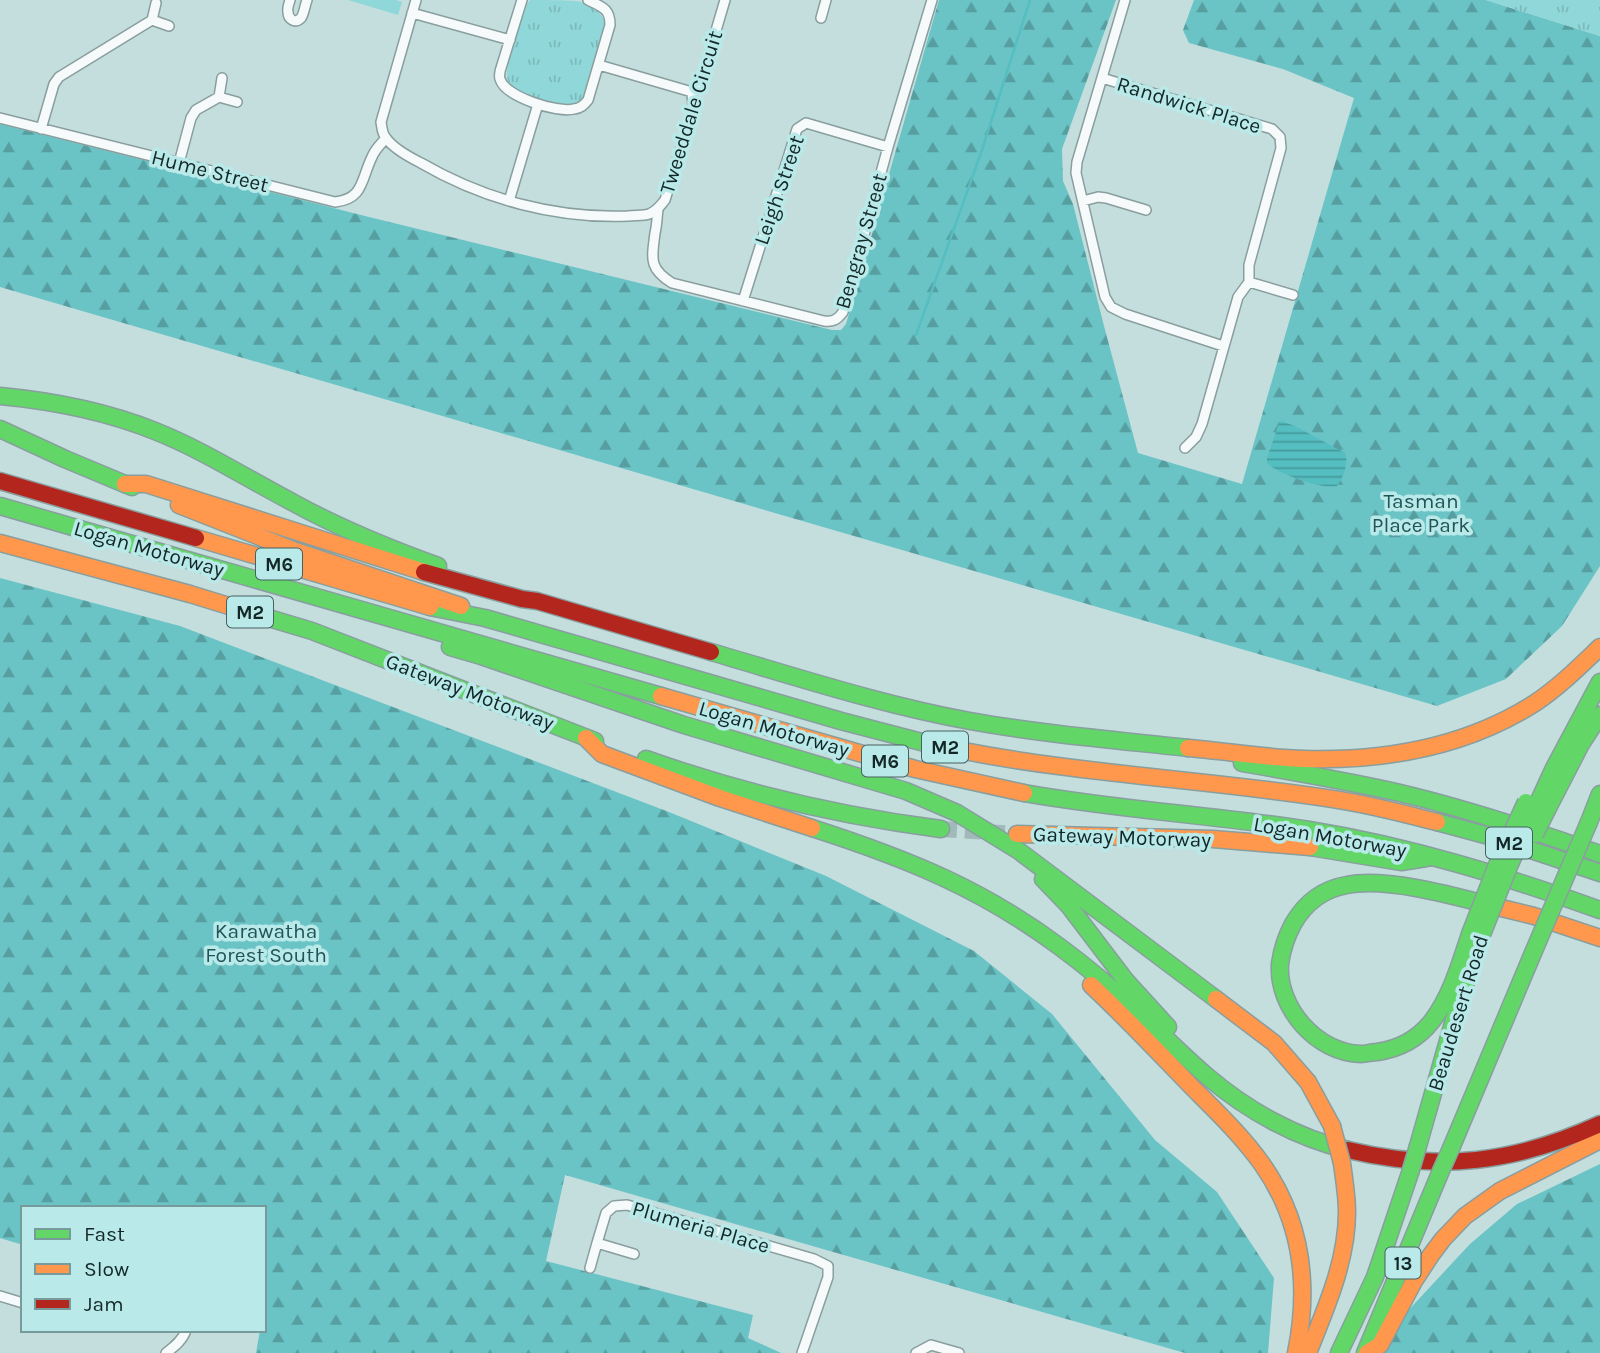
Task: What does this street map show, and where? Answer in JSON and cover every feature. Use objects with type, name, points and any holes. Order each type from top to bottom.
[{"type":"highway","points":[[0,396],[71,405],[152,429],[199,450],[306,510],[370,540],[403,554],[524,594],[537,601]]},
{"type":"highway","name":"M2","points":[[0,429],[125,484],[293,550],[455,603],[485,618]]},
{"type":"highway","name":"Logan Motorway","points":[[0,481],[440,610],[485,618],[841,722],[933,745],[1055,766],[1341,800],[1478,833],[1600,873]]},
{"type":"highway","points":[[125,484],[146,484],[412,569],[537,601],[915,710],[1060,735],[1320,760],[1370,758],[1421,751],[1463,739],[1522,711],[1562,683],[1600,647]]},
{"type":"highway","name":"Logan Motorway","points":[[0,506],[952,779],[1052,797],[1311,831],[1436,857],[1536,887],[1600,910]]},
{"type":"highway","name":"Gateway Motorway","points":[[0,544],[190,594],[312,631],[586,738],[676,770],[834,813],[941,829]]},
{"type":"highway","points":[[348,606],[379,626],[481,656],[724,738],[906,791],[957,813],[1019,851],[1274,1043],[1308,1082],[1332,1126],[1342,1163],[1348,1205],[1344,1252],[1335,1284],[1308,1353]]},
{"type":"highway","name":"Beaudesert Road","points":[[1339,1353],[1375,1277],[1392,1232],[1476,935],[1544,789],[1600,682]]},
{"type":"highway","points":[[1600,715],[1497,865],[1476,935],[1448,995],[1432,1022],[1419,1035],[1396,1047],[1369,1054],[1339,1049],[1311,1034],[1292,1012],[1285,1000],[1280,977],[1281,950],[1288,930],[1303,909],[1314,898],[1328,890],[1358,883],[1374,883],[1464,898],[1536,917],[1600,938]]},
{"type":"highway","points":[[586,738],[602,754],[669,780],[889,854],[976,893],[1070,954],[1234,1097],[1278,1124],[1319,1142],[1378,1157],[1461,1162],[1532,1150],[1600,1124]]},
{"type":"highway","points":[[1211,750],[1225,760],[1347,782],[1454,807],[1600,854]]},
{"type":"highway","name":"Beaudesert Road","points":[[1366,1353],[1558,893],[1596,823],[1600,794]]},
{"type":"highway","name":"Gateway Motorway","points":[[1017,834],[1249,841],[1312,847],[1401,862],[1436,857]]},
{"type":"highway","points":[[1019,851],[1023,862],[1069,906],[1126,981],[1179,1039],[1185,1056]]},
{"type":"highway","points":[[1032,927],[1042,944],[1087,981],[1133,1025],[1247,1146],[1273,1180],[1293,1226],[1302,1268],[1304,1304],[1296,1353]]},
{"type":"highway","points":[[1366,1353],[1380,1345],[1431,1255],[1465,1216],[1500,1191],[1600,1140]]},
{"type":"street","points":[[290,0],[288,16],[296,21],[302,16],[307,0]]},
{"type":"street","points":[[386,138],[382,122],[415,0]]},
{"type":"street","points":[[522,0],[499,78],[513,93],[538,104],[563,110],[574,110],[588,100],[610,25],[610,15],[604,8],[588,0]]},
{"type":"street","name":"Tweeddale Circuit","points":[[386,138],[411,158],[439,173],[470,188],[509,201],[565,213],[608,217],[648,215],[658,209],[665,200],[693,108],[692,92],[702,78],[725,0]]},
{"type":"street","points":[[821,18],[826,0]]},
{"type":"street","name":"Bengray Street","points":[[658,209],[651,254],[660,275],[673,283],[824,321],[832,322],[838,318],[843,313],[888,147],[932,0]]},
{"type":"street","points":[[1125,0],[1076,173],[1105,297],[1111,307],[1125,314],[1223,346]]},
{"type":"street","points":[[41,128],[54,84],[59,76],[152,20],[156,3]]},
{"type":"street","points":[[412,13],[510,40]]},
{"type":"street","points":[[152,20],[169,26]]},
{"type":"street","points":[[599,65],[692,92]]},
{"type":"street","points":[[219,97],[222,78]]},
{"type":"street","name":"Randwick Place","points":[[1102,78],[1272,129],[1280,137],[1282,148],[1249,265],[1250,282],[1238,297],[1202,424],[1196,437],[1185,448]]},
{"type":"street","points":[[179,163],[191,118],[196,110],[219,97],[237,102]]},
{"type":"street","points":[[509,201],[538,104]]},
{"type":"street","name":"Hume Street","points":[[0,118],[335,202],[354,196],[360,188],[371,158],[386,138]]},
{"type":"street","name":"Leigh Street","points":[[743,302],[797,129],[806,123],[888,147]]},
{"type":"street","points":[[1083,201],[1106,198],[1146,210]]},
{"type":"street","points":[[1250,282],[1293,295]]},
{"type":"street","name":"Plumeria Place","points":[[590,1268],[606,1213],[614,1206],[627,1205],[814,1259],[828,1266],[828,1277],[802,1353]]},
{"type":"street","points":[[597,1243],[634,1254]]},
{"type":"street","points":[[0,1296],[21,1302]]},
{"type":"street","points":[[166,1353],[185,1332]]},
{"type":"street","points":[[916,1353],[930,1345],[958,1353]]},
{"type":"green space","points":[[348,0],[396,0],[402,2],[398,15]]},
{"type":"green space","points":[[530,0],[577,1],[598,11],[604,20],[604,31],[583,99],[573,105],[546,101],[525,94],[516,90],[507,77],[511,52]]},
{"type":"green space","name":"Tasman Place Park","points":[[939,0],[1116,0],[1062,149],[1063,181],[1073,204],[1138,453],[1242,484],[1354,98],[1283,69],[1189,43],[1183,30],[1194,0],[1486,0],[1600,36],[1600,566],[1562,626],[1506,679],[1437,706],[0,287],[0,124],[365,216],[841,330],[846,324]]},
{"type":"green space","points":[[1486,0],[1600,0],[1600,36]]},
{"type":"green space","name":"Karawatha Forest South","points":[[0,578],[180,626],[669,812],[826,876],[974,951],[1052,1014],[1155,1140],[1217,1192],[1274,1278],[1268,1353],[1185,1353],[565,1175],[546,1261],[753,1315],[748,1338],[781,1353],[256,1353],[260,1332],[266,1332],[266,1206],[21,1206],[21,1244],[0,1238]]},
{"type":"green space","points":[[1600,1164],[1600,1353],[1384,1353],[1403,1316],[1470,1244],[1517,1204]]},
{"type":"shaded area","points":[[1281,421],[1345,453],[1345,470],[1337,486],[1300,480],[1267,463]]},
{"type":"waterway","points":[[916,335],[981,153],[1030,0]]},
{"type":"tunnel","points":[[941,829],[1017,834]]},
{"type":"traffic: fast","points":[[0,396],[79,408],[155,431],[207,455],[328,520],[382,545],[438,566]]},
{"type":"traffic: fast","points":[[0,429],[132,487]]},
{"type":"traffic: fast","points":[[0,506],[661,696]]},
{"type":"traffic: fast","points":[[430,607],[485,618],[841,721],[964,751]]},
{"type":"traffic: fast","points":[[242,610],[312,631],[595,741]]},
{"type":"traffic: fast","points":[[450,647],[684,725],[906,791],[957,813],[1019,851],[1216,999]]},
{"type":"traffic: fast","points":[[711,652],[840,690],[970,721],[1024,730],[1188,748]]},
{"type":"traffic: fast","points":[[1537,805],[1600,682]]},
{"type":"traffic: fast","points":[[1548,808],[1581,744],[1600,715]]},
{"type":"traffic: fast","points":[[646,759],[792,802],[941,829]]},
{"type":"traffic: fast","points":[[1242,763],[1425,799],[1600,854]]},
{"type":"traffic: fast","points":[[1024,793],[1309,830],[1383,844],[1456,863],[1600,910]]},
{"type":"traffic: fast","points":[[1589,822],[1600,794]]},
{"type":"traffic: fast","points":[[1470,934],[1526,802]]},
{"type":"traffic: fast","points":[[1481,937],[1536,807]]},
{"type":"traffic: fast","points":[[1535,834],[1548,808]]},
{"type":"traffic: fast","points":[[1437,822],[1489,836],[1600,873]]},
{"type":"traffic: fast","points":[[1533,953],[1589,822]]},
{"type":"traffic: fast","points":[[812,828],[911,863],[1001,908],[1090,970],[1199,1069],[1240,1101],[1292,1131],[1348,1150]]},
{"type":"traffic: fast","points":[[1310,847],[1401,862],[1426,858]]},
{"type":"traffic: fast","points":[[1043,879],[1069,906],[1126,981],[1168,1027]]},
{"type":"traffic: fast","points":[[1470,934],[1439,1011],[1420,1033],[1392,1048],[1361,1054],[1329,1046],[1303,1025],[1285,996],[1280,964],[1288,934],[1303,910],[1330,890],[1347,885],[1380,883],[1418,888],[1489,905]]},
{"type":"traffic: fast","points":[[1418,1146],[1457,1009],[1481,937]]},
{"type":"traffic: fast","points":[[1452,1146],[1533,953]]},
{"type":"traffic: fast","points":[[1410,1173],[1418,1146]]},
{"type":"traffic: fast","points":[[1440,1173],[1452,1146]]},
{"type":"traffic: fast","points":[[1339,1353],[1375,1277],[1410,1173]]},
{"type":"traffic: fast","points":[[1365,1353],[1440,1173]]},
{"type":"traffic: slow","points":[[125,484],[146,484],[424,572]]},
{"type":"traffic: slow","points":[[179,505],[293,550],[461,606]]},
{"type":"traffic: slow","points":[[196,538],[430,607]]},
{"type":"traffic: slow","points":[[0,543],[242,610]]},
{"type":"traffic: slow","points":[[1188,748],[1276,757],[1335,759],[1395,754],[1453,741],[1481,731],[1535,703],[1561,684],[1600,647]]},
{"type":"traffic: slow","points":[[661,696],[915,769],[1024,793]]},
{"type":"traffic: slow","points":[[586,738],[602,754],[720,798],[812,828]]},
{"type":"traffic: slow","points":[[964,751],[1057,766],[1339,800],[1437,822]]},
{"type":"traffic: slow","points":[[1017,834],[1213,839],[1310,847]]},
{"type":"traffic: slow","points":[[1489,905],[1534,916],[1600,938]]},
{"type":"traffic: slow","points":[[1091,985],[1229,1124],[1262,1164],[1276,1186],[1294,1231],[1302,1278],[1296,1353]]},
{"type":"traffic: slow","points":[[1216,999],[1274,1043],[1308,1082],[1332,1126]]},
{"type":"traffic: slow","points":[[1332,1126],[1342,1163]]},
{"type":"traffic: slow","points":[[1367,1353],[1380,1345],[1431,1255],[1465,1216],[1500,1191],[1600,1140]]},
{"type":"traffic: slow","points":[[1308,1353],[1334,1284],[1343,1248],[1347,1212],[1342,1163]]},
{"type":"traffic: jam","points":[[0,481],[196,538]]},
{"type":"traffic: jam","points":[[424,572],[537,601],[711,652]]},
{"type":"traffic: jam","points":[[1348,1150],[1414,1161],[1477,1160],[1538,1148],[1600,1124]]}]
